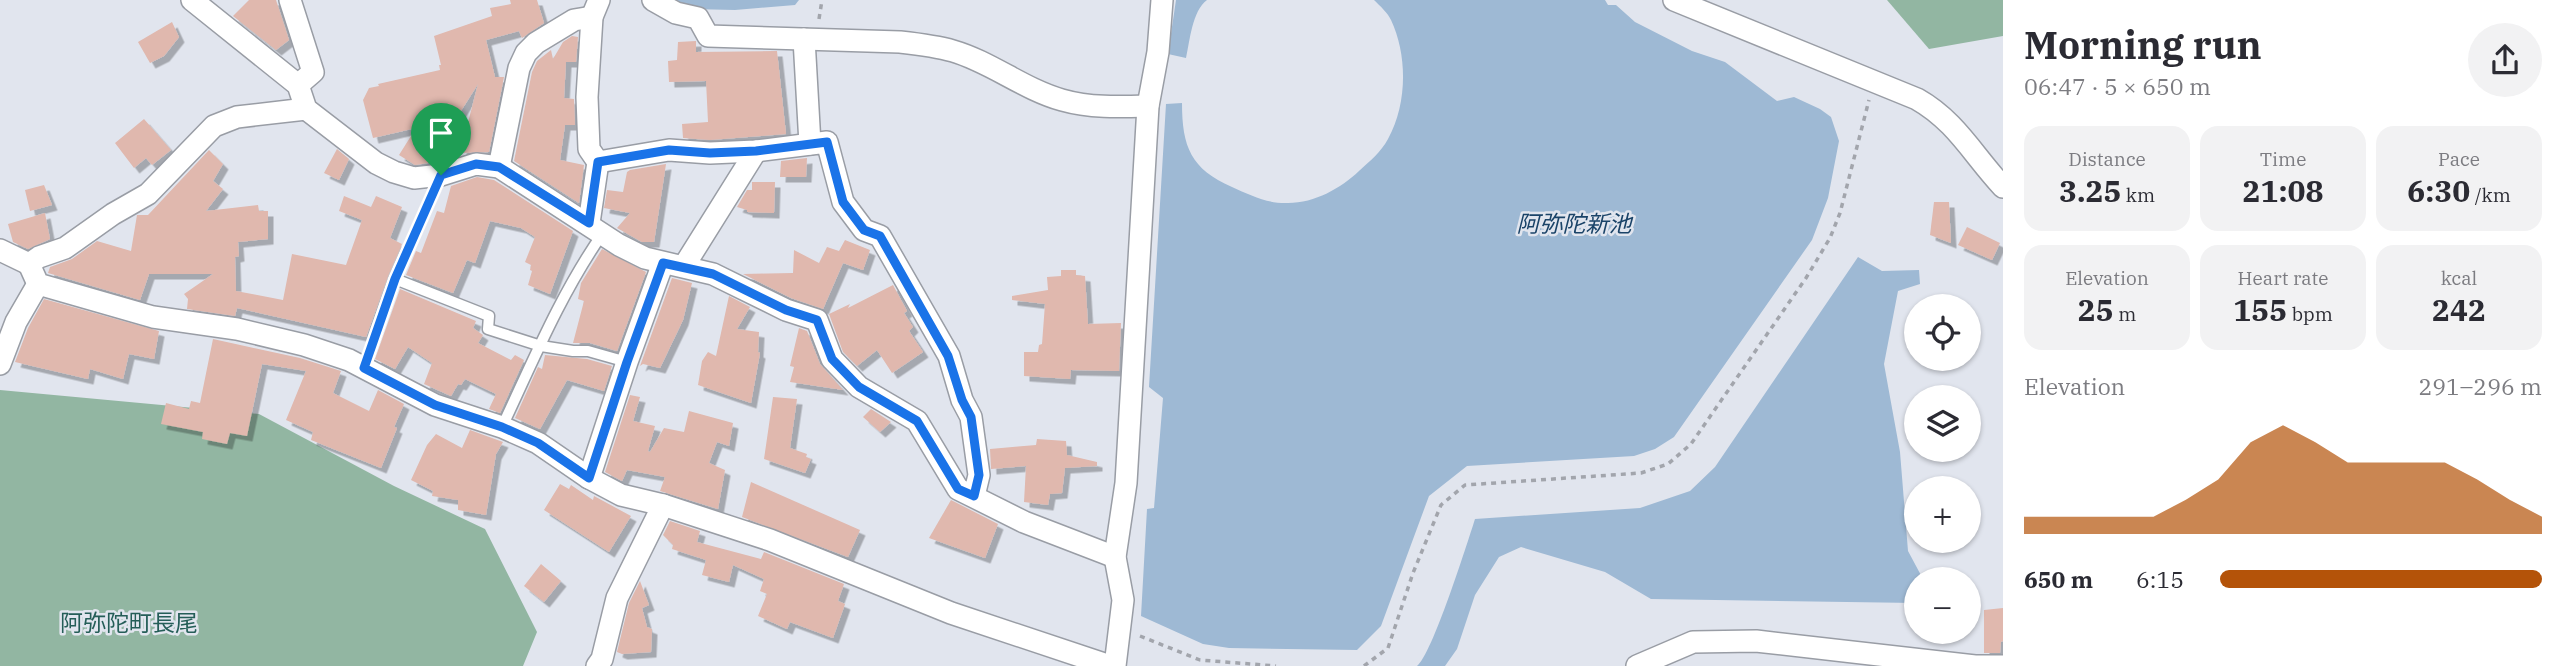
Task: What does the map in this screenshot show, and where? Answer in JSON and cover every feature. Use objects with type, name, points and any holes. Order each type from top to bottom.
[{"type":"street","points":[[192,0],[298,85],[306,109],[376,163],[414,178],[441,175],[476,164],[499,167],[645,258],[713,274],[786,310],[817,320],[832,359],[859,387],[917,421],[958,489],[1024,522],[1115,557]]},
{"type":"street","points":[[290,0],[313,72],[298,85]]},
{"type":"street","points":[[653,0],[676,13],[698,18],[708,36],[930,46],[956,51],[1061,100],[1101,107],[1147,106]]},
{"type":"street","points":[[1115,666],[1123,600],[1115,557],[1126,482],[1147,106],[1158,52],[1162,0]]},
{"type":"street","points":[[1674,0],[1917,99],[1937,110],[2003,187]]},
{"type":"street","points":[[596,8],[587,97],[589,149],[598,162],[596,228]]},
{"type":"street","points":[[499,167],[519,68],[526,53],[536,43],[596,8]]},
{"type":"street","points":[[804,39],[810,144]]},
{"type":"street","points":[[29,264],[39,257],[65,248],[113,214],[148,194],[214,126],[237,117],[306,109]]},
{"type":"street","points":[[598,162],[669,150],[710,153],[756,151],[827,142],[843,202],[864,230],[880,236],[948,356],[962,400],[971,417],[979,475],[974,496]]},
{"type":"street","points":[[589,478],[627,362],[674,265],[756,151]]},
{"type":"street","points":[[0,250],[29,264],[38,284],[72,296],[153,317],[237,329],[304,345],[364,368],[435,405],[502,427],[538,443],[589,478],[621,495],[663,505],[770,540],[951,613],[1110,666]]},
{"type":"street","points":[[0,364],[16,322],[38,284]]},
{"type":"street","points":[[597,666],[602,659],[617,598],[663,505]]},
{"type":"street","points":[[1637,666],[1693,642],[1756,641],[1975,666],[2003,666]]},
{"type":"lane","points":[[364,368],[395,279],[441,175]]},
{"type":"lane","points":[[502,427],[583,263],[596,228]]},
{"type":"lane","points":[[395,279],[489,316],[488,329],[541,346],[588,351],[627,362]]},
{"type":"path","points":[[1364,666],[1388,648],[1413,573],[1441,505],[1465,485],[1641,472],[1668,464],[1692,443],[1806,278],[1830,238],[1840,213],[1866,118]]},
{"type":"path","points":[[1137,635],[1200,660],[1276,666]]},
{"type":"green space","points":[[1887,0],[2003,0],[2003,36],[1929,49]]},
{"type":"green space","points":[[0,390],[259,414],[394,486],[485,529],[537,632],[523,666],[0,666]]},
{"type":"water","points":[[670,0],[799,0],[795,5],[735,10],[691,9]]},
{"type":"water","points":[[1176,0],[1207,0],[1195,19],[1186,58],[1168,54]]},
{"type":"water","name":"阿弥陀新池","points":[[1374,0],[1605,0],[1608,5],[1616,5],[1635,22],[1692,51],[1725,62],[1777,101],[1794,97],[1831,117],[1839,141],[1828,198],[1812,240],[1674,437],[1655,449],[1634,456],[1467,466],[1429,496],[1381,626],[1357,650],[1229,648],[1203,644],[1141,616],[1147,509],[1154,508],[1163,398],[1149,387],[1166,104],[1182,103],[1184,132],[1192,155],[1198,164],[1218,180],[1252,196],[1281,203],[1308,200],[1336,189],[1379,152],[1388,139],[1399,111],[1403,65],[1397,34],[1390,17]]},
{"type":"water","points":[[1858,257],[1882,271],[1919,270],[1920,284],[1898,291],[1884,364],[1900,452],[1904,553],[1909,553],[1917,567],[1904,567],[1904,603],[1651,599],[1605,572],[1521,547],[1499,557],[1475,595],[1457,649],[1445,666],[1417,666],[1440,621],[1475,519],[1640,508],[1690,491],[1715,467]]},
{"type":"building","points":[[249,0],[276,0],[289,40],[276,50],[233,16]]},
{"type":"building","points":[[510,0],[537,0],[544,23],[522,38],[519,31],[486,40],[495,77],[504,77],[489,152],[460,153],[478,84],[428,163],[415,165],[399,155],[416,128],[373,138],[363,100],[369,88],[440,70],[434,36],[492,16],[490,8],[511,4]]},
{"type":"building","points":[[172,22],[179,37],[164,56],[150,63],[138,42]]},
{"type":"building","points":[[572,36],[578,37],[576,62],[566,62],[564,98],[574,99],[575,125],[565,125],[560,160],[584,165],[579,203],[514,161],[532,72],[537,61],[551,50],[553,59],[563,42]]},
{"type":"building","points":[[696,41],[696,52],[777,51],[786,134],[710,140],[683,138],[682,124],[708,122],[706,81],[669,82],[668,61],[677,60],[678,42]]},
{"type":"building","points":[[144,119],[171,150],[152,165],[146,158],[134,168],[115,143]]},
{"type":"building","points":[[337,149],[349,159],[339,180],[324,173]]},
{"type":"building","points":[[209,150],[223,164],[213,181],[223,189],[206,211],[258,205],[259,211],[268,211],[268,239],[238,242],[239,256],[235,257],[236,291],[283,300],[292,254],[346,265],[362,220],[339,211],[344,196],[371,207],[376,196],[402,207],[390,238],[402,244],[366,337],[237,308],[235,316],[187,309],[188,299],[184,294],[213,274],[149,274],[140,300],[48,273],[50,267],[72,259],[97,241],[131,251],[137,215],[148,215]]},
{"type":"building","points":[[807,158],[806,177],[780,177],[781,161]]},
{"type":"building","points":[[666,164],[654,242],[642,242],[617,228],[630,213],[604,208],[607,190],[623,192],[627,172],[630,170]]},
{"type":"building","points":[[477,177],[494,180],[573,231],[550,294],[528,285],[532,271],[531,265],[525,262],[535,237],[521,228],[490,221],[475,263],[467,260],[453,293],[406,275],[416,251],[421,253],[437,211],[444,213],[451,186]]},
{"type":"building","points":[[752,182],[775,182],[774,213],[747,212],[737,207],[747,190],[752,190]]},
{"type":"building","points":[[44,185],[52,205],[30,211],[25,190]]},
{"type":"building","points":[[1934,202],[1949,202],[1951,243],[1930,235]]},
{"type":"building","points":[[45,213],[50,239],[28,249],[13,242],[8,224]]},
{"type":"building","points":[[1967,227],[2000,243],[1992,260],[1958,245]]},
{"type":"building","points":[[845,240],[870,250],[863,270],[843,263],[823,309],[791,298],[743,274],[793,273],[794,250],[819,263],[827,247],[839,251]]},
{"type":"building","points":[[602,249],[646,272],[617,351],[590,343],[573,343],[584,301],[578,299],[581,283]]},
{"type":"building","points":[[1061,270],[1076,270],[1076,275],[1085,276],[1088,324],[1121,323],[1119,371],[1071,370],[1070,379],[1024,376],[1024,352],[1038,352],[1039,345],[1042,344],[1045,304],[1012,300],[1012,296],[1048,290],[1047,277],[1061,276]]},
{"type":"building","points":[[672,278],[692,283],[683,320],[660,368],[643,364],[640,366]]},
{"type":"building","points":[[893,285],[907,311],[904,313],[913,327],[909,331],[923,352],[892,373],[877,350],[857,366],[843,352],[829,314],[850,304],[848,308]]},
{"type":"building","points":[[400,289],[476,321],[473,328],[483,335],[478,343],[511,360],[515,355],[524,360],[500,413],[489,409],[496,394],[465,379],[461,385],[458,384],[451,396],[424,384],[432,363],[408,347],[395,369],[375,359]]},
{"type":"building","points":[[729,296],[750,307],[737,329],[759,332],[760,353],[751,403],[698,385],[702,361],[708,352],[716,356]]},
{"type":"building","points":[[44,299],[159,331],[154,359],[129,354],[123,379],[90,369],[88,379],[15,362],[28,328]]},
{"type":"building","points":[[799,328],[807,331],[820,364],[843,390],[790,382],[794,367],[790,366]]},
{"type":"building","points":[[213,339],[300,358],[341,371],[333,393],[369,411],[378,390],[404,404],[381,468],[311,440],[313,432],[286,420],[306,371],[262,364],[247,436],[230,433],[227,444],[202,439],[203,432],[161,424],[166,403],[189,409],[191,401],[200,403]]},
{"type":"building","points":[[545,355],[587,359],[612,366],[604,391],[567,380],[540,429],[515,418],[538,367],[542,369]]},
{"type":"building","points":[[630,395],[640,397],[633,421],[655,426],[648,451],[650,452],[664,428],[684,432],[689,411],[733,423],[729,446],[717,442],[709,463],[725,470],[718,509],[660,491],[665,477],[627,470],[622,481],[605,472]]},
{"type":"building","points":[[773,397],[797,399],[790,448],[807,454],[806,457],[811,459],[805,473],[764,459]]},
{"type":"building","points":[[871,409],[891,422],[880,432],[863,417]]},
{"type":"building","points":[[470,430],[503,442],[496,454],[486,515],[458,510],[458,500],[432,496],[433,491],[411,480],[427,445],[436,434],[462,448]]},
{"type":"building","points":[[1037,439],[1066,441],[1067,455],[1097,462],[1097,466],[1065,468],[1062,493],[1050,494],[1048,505],[1024,502],[1026,466],[991,469],[990,449],[1036,445]]},
{"type":"building","points":[[751,482],[860,530],[848,557],[742,517]]},
{"type":"building","points":[[560,484],[569,489],[571,485],[593,500],[594,496],[631,516],[609,552],[544,510]]},
{"type":"building","points":[[951,500],[998,524],[985,558],[929,538]]},
{"type":"building","points":[[670,521],[700,531],[697,542],[761,559],[764,552],[844,584],[838,601],[845,604],[833,638],[790,622],[787,629],[758,616],[767,594],[760,591],[764,579],[733,565],[729,582],[702,575],[706,560],[672,549],[673,545],[663,535]]},
{"type":"building","points":[[541,564],[561,581],[544,602],[524,586]]},
{"type":"building","points":[[640,581],[649,605],[642,608],[647,627],[652,629],[651,652],[622,654],[617,652],[629,603]]},
{"type":"building","points":[[2003,608],[2003,641],[2000,653],[1984,653],[1984,610]]},
{"type":"district","name":"阿弥陀町長尾","points":[[129,622]]},
{"type":"route","points":[[827,142],[843,202],[864,230],[880,236],[948,356],[962,400],[971,417],[979,475],[974,496],[958,489],[917,421],[859,387],[832,359],[817,320],[786,310],[713,274],[684,267],[663,263],[589,478],[538,443],[502,427],[435,405],[364,368],[395,279],[441,175],[476,164],[499,167],[589,223],[598,162],[669,150],[710,153],[756,151],[827,142]]}]
